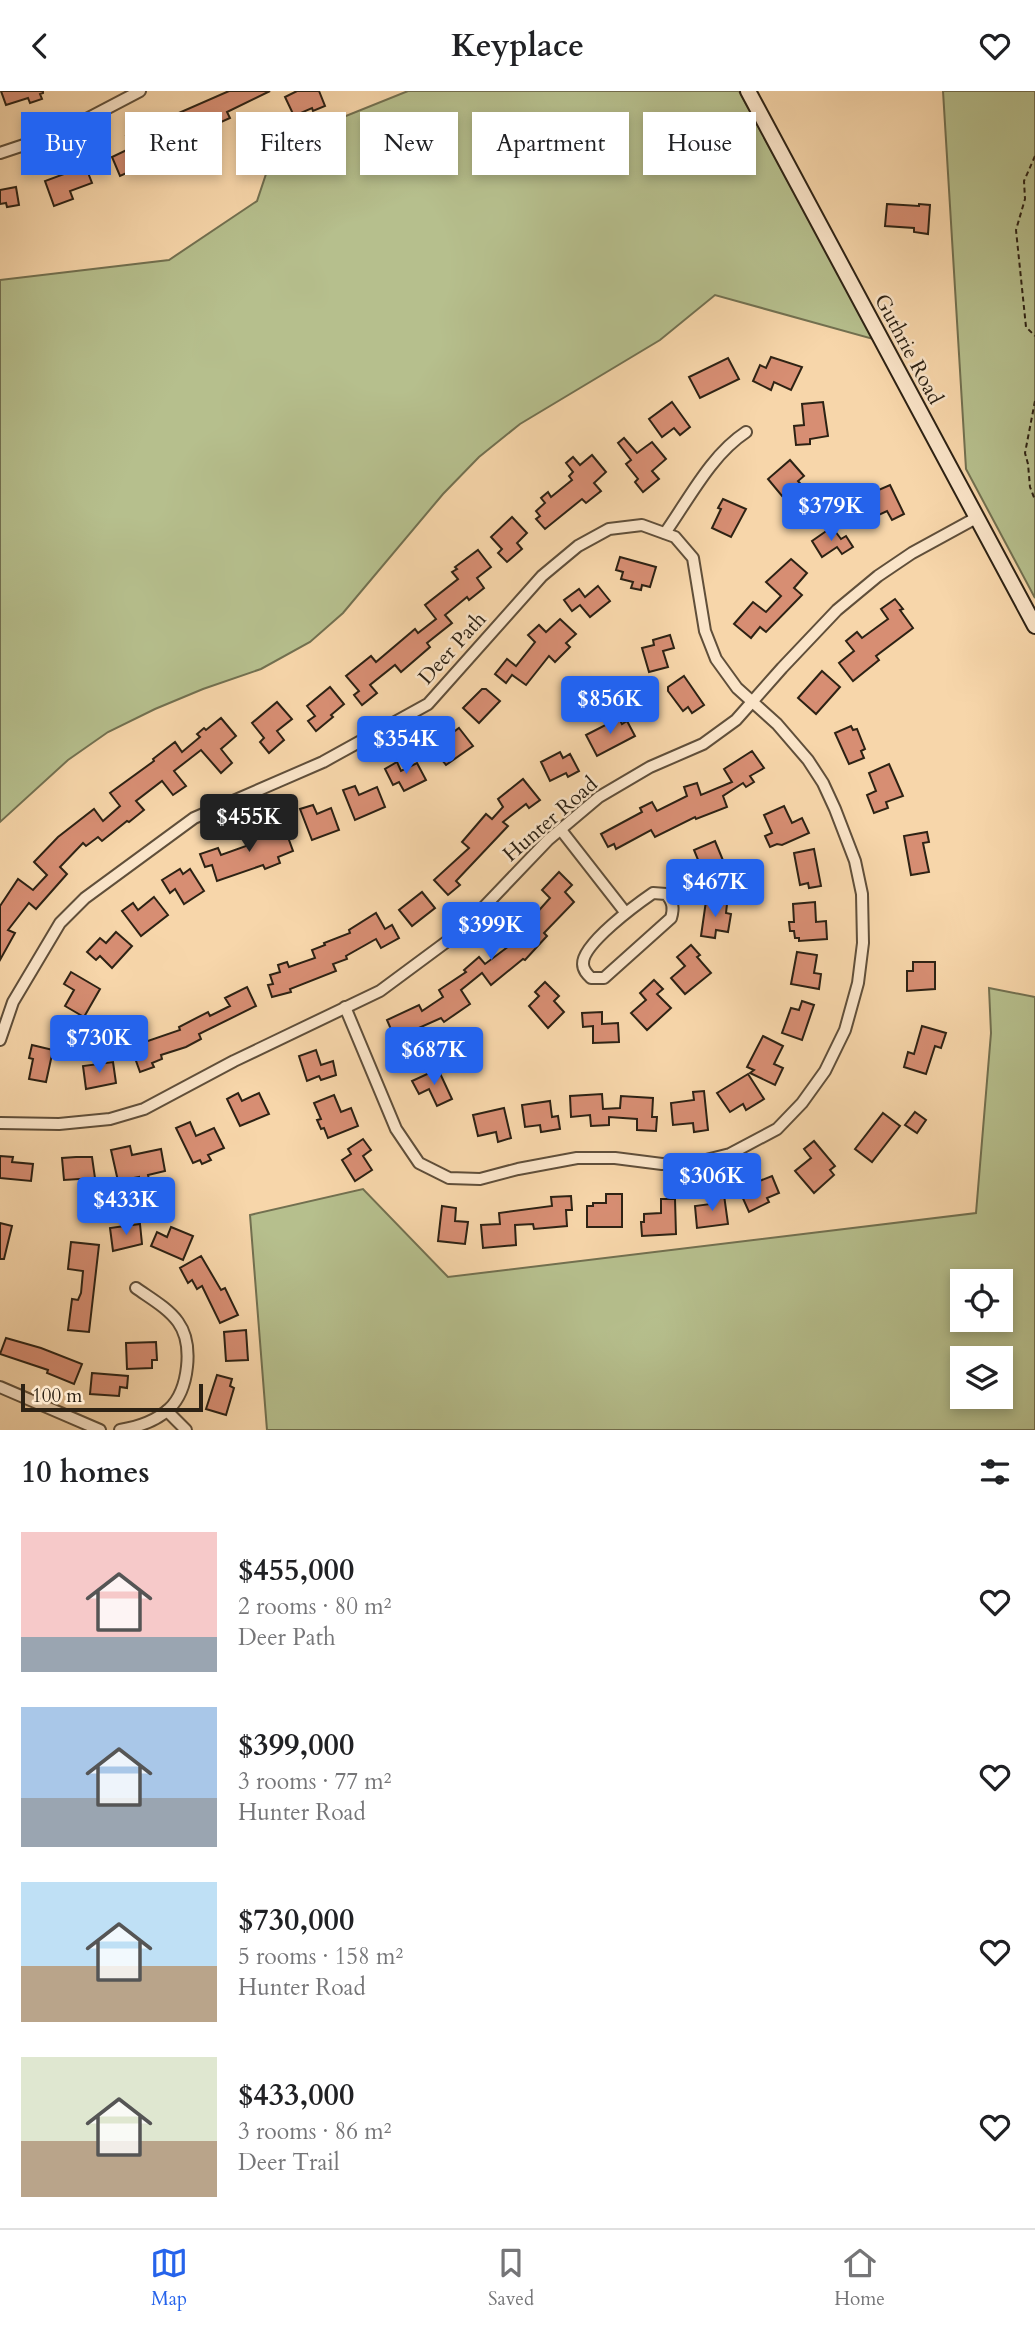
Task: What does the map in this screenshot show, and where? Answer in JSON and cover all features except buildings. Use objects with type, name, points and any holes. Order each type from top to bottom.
[{"type":"street","points":[[0,153],[60,133],[140,91]]},
{"type":"street","name":"Guthrie Road","points":[[748,91],[1035,626]]},
{"type":"street","points":[[665,533],[717,458],[735,439],[746,432]]},
{"type":"street","name":"Hunter Road","points":[[0,1123],[59,1125],[110,1119],[144,1109],[234,1061],[380,991],[461,931],[548,840],[599,797],[650,767],[703,744],[736,720],[837,610],[878,576],[912,553],[976,518]]},
{"type":"street","name":"Deer Path","points":[[0,1040],[13,1002],[60,923],[85,898],[194,818],[323,762],[428,704],[542,576],[578,546],[609,529],[642,525],[675,537],[693,558],[705,631],[716,659],[737,688],[777,724],[808,760],[823,783],[855,860],[862,894],[863,943],[858,983],[845,1030],[825,1071],[802,1103],[777,1129],[730,1154],[698,1162],[663,1164],[615,1158],[577,1158],[480,1179],[449,1178],[419,1163],[396,1129],[345,1007]]},
{"type":"street","points":[[561,830],[625,912]]},
{"type":"street","points":[[653,893],[666,894],[674,909],[671,918],[612,972],[604,978],[591,978],[585,972],[583,963],[587,950],[625,912],[653,893]]},
{"type":"street","points":[[120,1430],[151,1422],[173,1406],[182,1385],[187,1355],[186,1338],[174,1317],[136,1288]]},
{"type":"street","points":[[0,1387],[100,1430]]},
{"type":"street","points":[[167,1411],[186,1430]]},
{"type":"path","points":[[1035,156],[1024,180],[1025,199],[1016,230],[1026,327],[1035,336]]},
{"type":"path","points":[[1035,401],[1025,453],[1030,487],[1035,500]]},
{"type":"green space","points":[[408,91],[739,91],[750,112],[643,112],[643,175],[756,175],[756,122],[873,339],[715,295],[660,340],[520,424],[479,457],[443,494],[343,613],[310,642],[261,669],[203,689],[108,732],[68,760],[0,822],[0,280],[169,260],[257,201],[266,175],[346,175],[346,116]]},
{"type":"green space","points":[[943,91],[1035,91],[1035,598],[966,469]]},
{"type":"green space","points":[[989,988],[1035,997],[1035,1430],[267,1430],[250,1215],[363,1189],[448,1277],[976,1213],[991,1033]]}]
